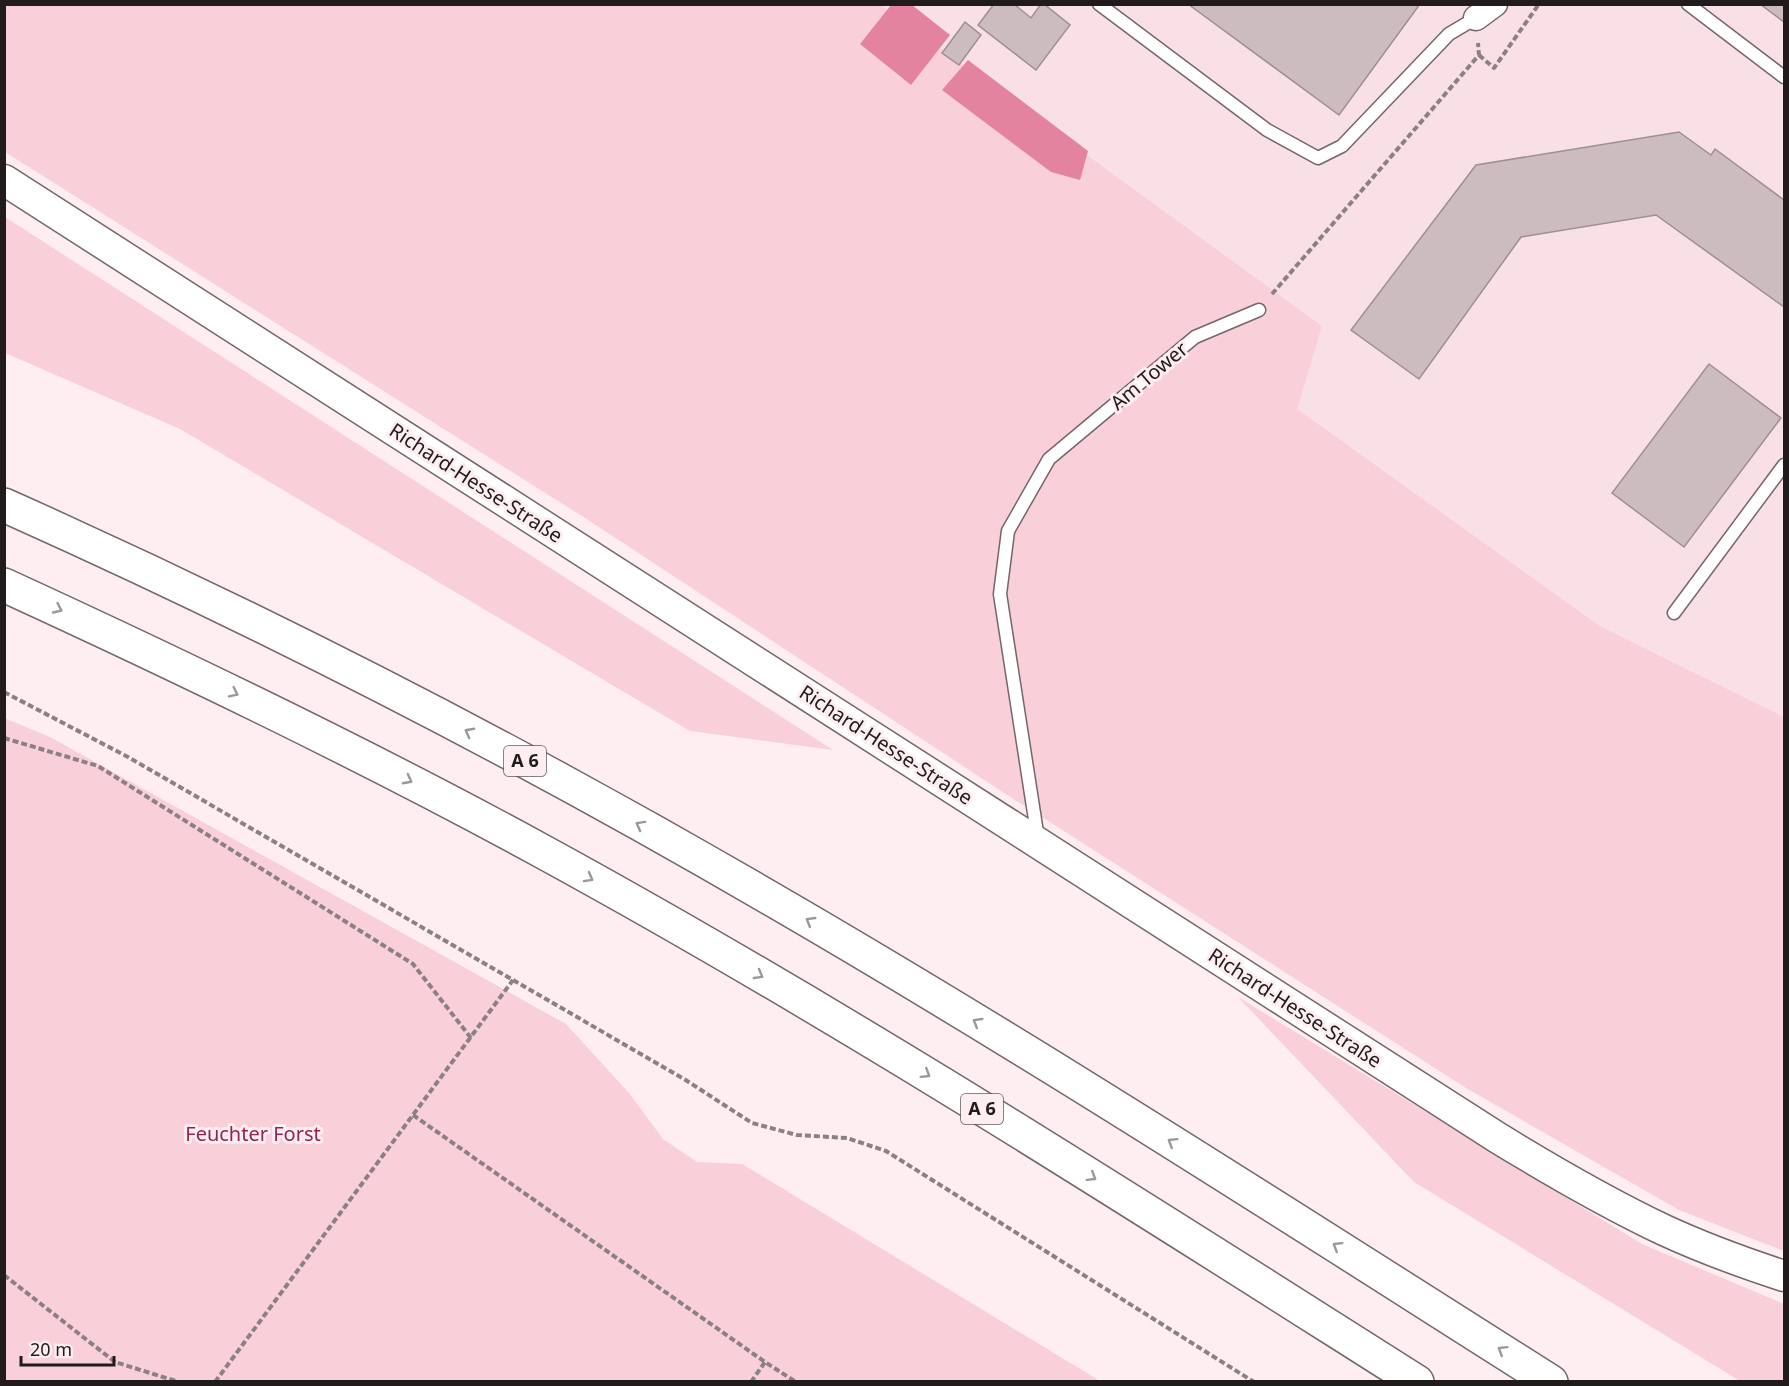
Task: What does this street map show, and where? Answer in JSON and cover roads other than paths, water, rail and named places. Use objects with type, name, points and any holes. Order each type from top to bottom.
[{"type":"highway","name":"A 6","points":[[4,505],[177,584],[361,675],[540,770],[766,895],[1047,1064],[1551,1382]]},
{"type":"highway","name":"A 6","points":[[4,585],[179,666],[391,771],[652,913],[896,1055],[1417,1382]]},
{"type":"street","name":"Richard-Hesse-Straße","points":[[4,180],[1546,1167],[1664,1230],[1744,1263],[1785,1276]]},
{"type":"lane","points":[[1099,4],[1267,130],[1318,158],[1342,146],[1449,34],[1486,11]]},
{"type":"lane","points":[[1688,4],[1785,77]]},
{"type":"lane","name":"Am Tower","points":[[1038,843],[1000,594],[1008,531],[1049,459],[1195,337],[1259,310]]},
{"type":"lane","points":[[1674,613],[1785,465]]},
{"type":"park label","name":"Feuchter Forst","points":[[253,1134]]}]
